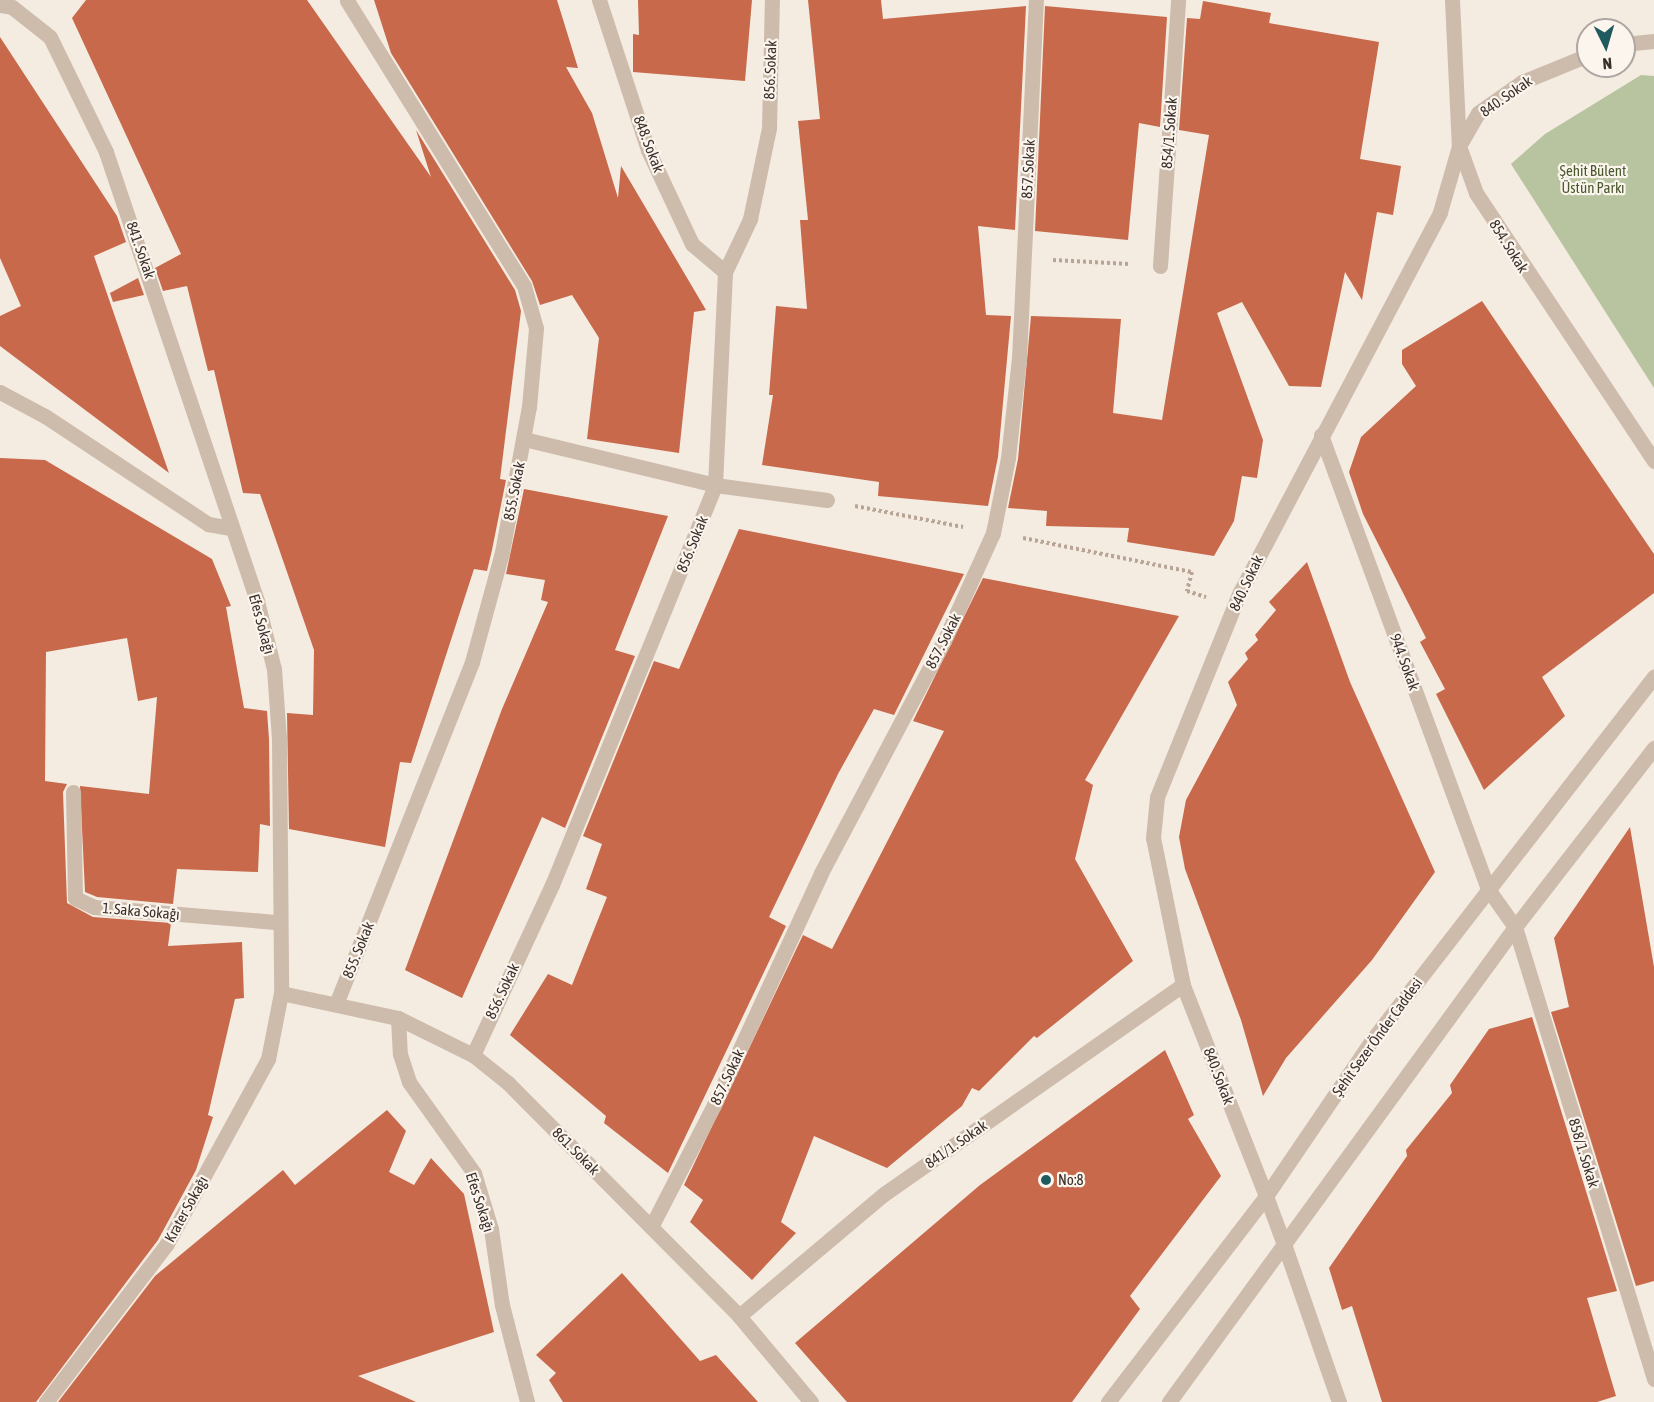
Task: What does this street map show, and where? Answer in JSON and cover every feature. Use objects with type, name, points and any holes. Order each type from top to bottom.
[{"type":"street","name":"855. Sokak","points":[[336,1004],[472,662],[502,552],[524,439],[536,328],[524,286],[347,0]]},
{"type":"street","name":"848. Sokak","points":[[599,0],[648,150],[692,244],[725,272]]},
{"type":"street","name":"856. Sokak","points":[[473,1055],[552,885],[715,484],[725,272],[750,219],[769,128],[772,0]]},
{"type":"street","name":"857. Sokak","points":[[651,1227],[714,1105],[821,873],[944,641],[993,533],[1016,392],[1036,0]]},
{"type":"street","name":"854/1. Sokak","points":[[1160,266],[1178,0]]},
{"type":"street","name":"854. Sokak","points":[[1452,0],[1459,146],[1476,193],[1512,252],[1654,461]]},
{"type":"street","name":"841. Sokak","points":[[0,5],[12,7],[50,37],[106,152],[140,244],[231,528]]},
{"type":"street","points":[[1636,43],[1654,41]]},
{"type":"street","name":"840. Sokak","points":[[1286,1247],[1183,985],[1153,838],[1157,797],[1235,605],[1321,435],[1440,212],[1459,146],[1478,113],[1522,82],[1576,60]]},
{"type":"street","points":[[0,392],[45,416],[208,524],[231,528]]},
{"type":"street","name":"944. Sokak","points":[[1321,435],[1488,889],[1515,927]]},
{"type":"street","points":[[524,439],[715,484],[827,500]]},
{"type":"street","name":"Efes Sokağı","points":[[231,528],[274,669],[279,739],[280,993]]},
{"type":"street","name":"Şehit Sezer Önder Caddesi","points":[[1108,1402],[1266,1196],[1372,1040],[1654,677]]},
{"type":"street","points":[[1169,1402],[1286,1247],[1515,927],[1654,748]]},
{"type":"street","name":"1. Saka Sokağı","points":[[73,792],[75,898],[94,907],[278,922]]},
{"type":"street","name":"858/1. Sokak","points":[[1515,927],[1654,1379]]},
{"type":"street","name":"841/1. Sokak","points":[[739,1316],[884,1194],[1183,985]]},
{"type":"street","name":"861. Sokak","points":[[280,993],[398,1018],[473,1055],[508,1083],[739,1316],[811,1402]]},
{"type":"street","name":"Krater Sokağı","points":[[46,1402],[166,1245],[268,1059],[280,993]]},
{"type":"street","name":"Efes Sokağı","points":[[398,1018],[400,1054],[409,1082],[474,1173],[491,1229],[517,1379],[527,1402]]},
{"type":"street","points":[[1286,1247],[1339,1402]]},
{"type":"path","points":[[1023,259],[1160,266]]},
{"type":"path","points":[[827,500],[1192,572],[1187,591],[1235,605]]},
{"type":"green space","name":"Şehit Bülent Üstün Parkı","points":[[1641,75],[1654,76],[1654,388],[1511,164],[1545,134]]},
{"type":"building","points":[[86,0],[307,0],[431,177],[416,130],[515,290],[521,311],[500,479],[506,480],[492,550],[487,571],[474,569],[411,763],[400,762],[385,847],[289,829],[287,713],[313,715],[314,650],[260,494],[243,493],[214,370],[208,371],[187,286],[163,291],[155,268],[181,254],[72,18]]},
{"type":"building","points":[[374,0],[557,0],[578,68],[566,67],[592,113],[618,198],[621,166],[706,310],[694,312],[679,453],[587,439],[599,338],[572,295],[540,305],[532,281],[391,53]]},
{"type":"building","points":[[638,0],[752,0],[745,81],[633,72],[633,34],[639,35]]},
{"type":"building","points":[[808,0],[881,0],[883,19],[1026,6],[1015,230],[978,226],[986,315],[1011,316],[998,457],[988,506],[878,496],[879,482],[762,465],[773,395],[769,395],[776,306],[807,309],[800,220],[808,220],[798,121],[820,119]]},
{"type":"building","points":[[1203,1],[1271,13],[1269,23],[1379,42],[1360,159],[1401,166],[1393,215],[1377,212],[1362,300],[1345,272],[1321,387],[1289,386],[1242,302],[1217,313],[1263,440],[1257,478],[1242,476],[1234,521],[1214,556],[1127,542],[1129,528],[1046,526],[1047,511],[1008,508],[1018,459],[1031,316],[1121,319],[1113,413],[1162,420],[1209,135],[1179,130],[1187,18],[1200,19]]},
{"type":"building","points":[[1045,6],[1167,17],[1160,127],[1139,123],[1128,240],[1035,231]]},
{"type":"building","points":[[0,37],[117,216],[126,242],[94,256],[169,473],[0,346],[0,316],[21,306],[0,258]]},
{"type":"building","points":[[138,278],[144,295],[113,302],[110,293]]},
{"type":"building","points":[[1482,301],[1654,554],[1654,593],[1542,677],[1565,716],[1484,790],[1436,694],[1445,689],[1420,642],[1426,638],[1363,514],[1349,472],[1361,437],[1416,386],[1402,364],[1402,350]]},
{"type":"building","points":[[0,458],[45,460],[212,559],[231,606],[226,607],[244,708],[267,711],[269,739],[270,826],[260,824],[258,872],[177,869],[173,904],[97,897],[85,892],[80,786],[149,794],[157,697],[138,701],[127,638],[46,652],[45,781],[67,784],[63,792],[67,903],[93,917],[171,923],[168,946],[242,942],[244,998],[235,999],[208,1115],[213,1117],[196,1170],[158,1240],[36,1402],[0,1402]]},
{"type":"building","points":[[524,489],[668,516],[615,650],[635,656],[565,828],[542,817],[462,998],[405,970],[502,709],[548,602],[541,600],[545,580],[506,574]]},
{"type":"building","points":[[739,529],[964,574],[894,715],[874,709],[838,774],[769,917],[786,926],[668,1173],[604,1123],[606,1116],[510,1035],[548,974],[572,985],[607,897],[586,889],[602,844],[583,836],[654,661],[679,669]]},
{"type":"building","points":[[1307,562],[1350,682],[1435,872],[1372,960],[1286,1058],[1263,1096],[1241,1020],[1185,869],[1179,837],[1186,800],[1237,705],[1228,682],[1248,659],[1245,653],[1258,640],[1255,635],[1276,610],[1269,602]]},
{"type":"building","points":[[983,578],[1179,616],[1085,780],[1093,785],[1075,859],[1133,961],[1037,1038],[1034,1036],[979,1091],[972,1088],[962,1106],[887,1168],[814,1136],[781,1222],[796,1233],[752,1280],[690,1222],[703,1200],[684,1185],[803,935],[832,949],[944,731],[913,721]]},
{"type":"building","points":[[1630,827],[1654,967],[1654,1281],[1636,1286],[1551,1012],[1569,1007],[1554,938]]},
{"type":"building","points":[[1532,1017],[1617,1291],[1587,1298],[1616,1396],[1597,1402],[1382,1402],[1352,1306],[1342,1310],[1329,1268],[1407,1156],[1406,1150],[1452,1093],[1450,1085],[1489,1029]]},
{"type":"building","points":[[1165,1050],[1194,1115],[1188,1119],[1221,1176],[1130,1296],[1140,1309],[1072,1402],[847,1402],[795,1343],[980,1185]]},
{"type":"building","points":[[387,1110],[406,1131],[389,1172],[414,1185],[431,1158],[464,1194],[494,1332],[358,1376],[416,1402],[58,1402],[155,1276],[283,1170],[295,1185]]},
{"type":"building","points":[[622,1273],[700,1361],[716,1355],[758,1402],[563,1402],[549,1380],[556,1373],[536,1355]]},
{"type":"place","name":"No:8","points":[[1046,1180]]}]
